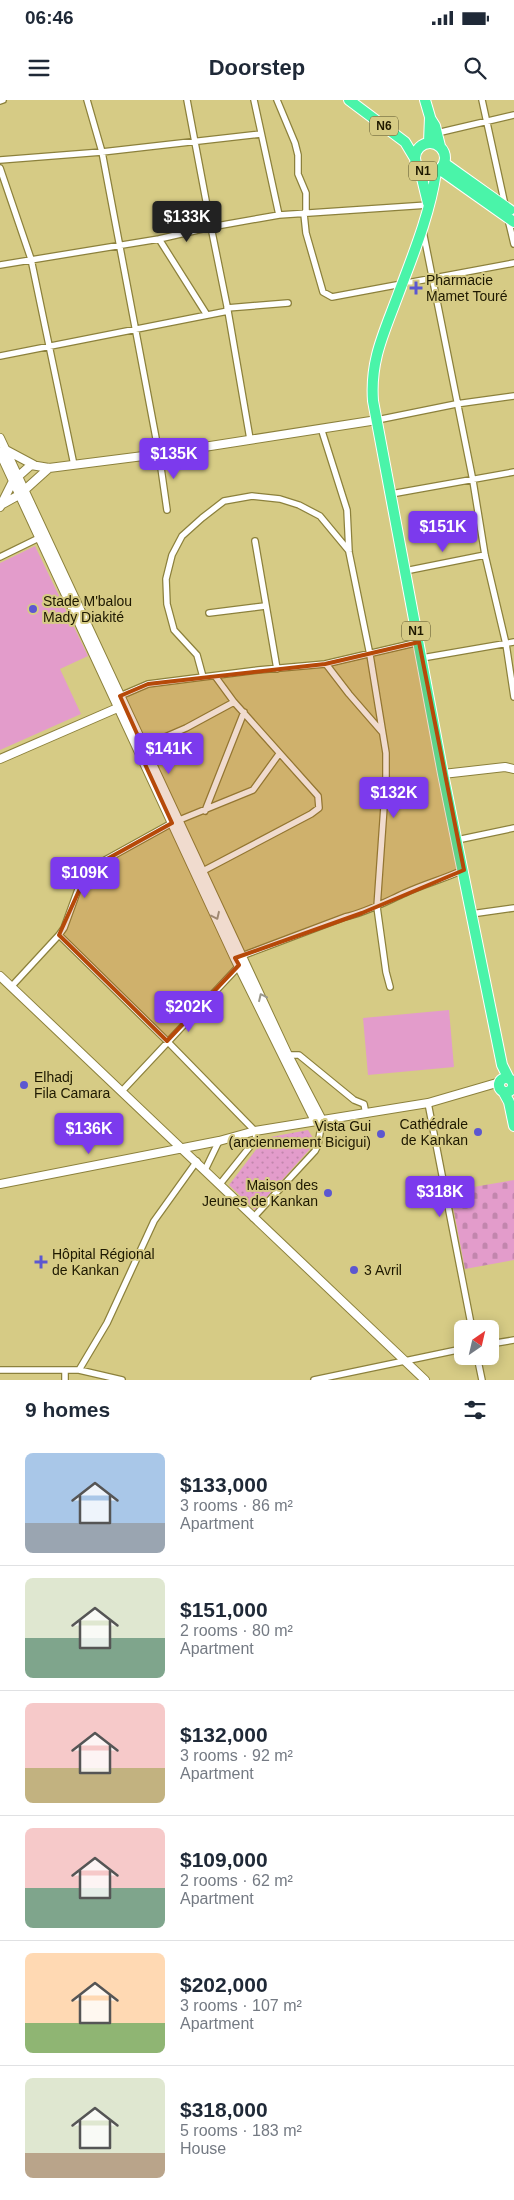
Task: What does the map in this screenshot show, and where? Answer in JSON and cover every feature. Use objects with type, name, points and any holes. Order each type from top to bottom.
[{"type":"highway","name":"N6","points":[[349,100],[404,142],[414,157]]},
{"type":"highway","name":"N6","points":[[356,100],[402,135],[424,144]]},
{"type":"highway","name":"N1","points":[[425,100],[443,151],[423,228],[378,349],[372,374],[373,401],[443,774],[464,870],[471,914],[514,1126]]},
{"type":"highway","name":"N1","points":[[428,204],[420,170],[414,157],[424,144],[430,117]]},
{"type":"highway","name":"N1","points":[[424,144],[440,146]]},
{"type":"highway","name":"N1","points":[[420,170],[428,173],[440,168]]},
{"type":"highway","points":[[440,168],[510,215]]},
{"type":"main road","points":[[2,450],[34,465],[49,468],[159,454],[377,420]]},
{"type":"main road","points":[[0,438],[2,450],[140,748],[285,1055],[319,1120]]},
{"type":"main road","points":[[1,506],[16,477],[28,467],[34,465]]},
{"type":"main road","points":[[1,506],[22,492],[49,468]]},
{"type":"main road","points":[[42,537],[120,696],[122,707]]},
{"type":"main road","points":[[0,759],[122,707]]},
{"type":"main road","points":[[443,774],[505,767],[514,769]]},
{"type":"main road","points":[[175,822],[203,871],[241,960]]},
{"type":"main road","points":[[0,976],[197,1161],[253,1218],[425,1380]]},
{"type":"main road","points":[[0,1184],[219,1141],[255,1131],[428,1103],[483,1088],[507,1085]]},
{"type":"street","points":[[88,100],[102,152],[159,454],[167,510]]},
{"type":"street","points":[[187,100],[193,141],[228,310],[250,439]]},
{"type":"street","points":[[254,100],[279,215]]},
{"type":"street","points":[[277,100],[295,142],[298,155],[298,174],[306,193],[306,233],[323,292],[326,295],[332,296],[402,285],[514,263]]},
{"type":"street","points":[[482,100],[510,215],[514,244]]},
{"type":"street","points":[[437,133],[514,115]]},
{"type":"street","points":[[0,160],[102,152],[261,134]]},
{"type":"street","points":[[0,168],[31,259],[74,465]]},
{"type":"street","points":[[0,265],[120,246],[279,215],[428,204]]},
{"type":"street","points":[[423,228],[485,555],[506,644],[514,697]]},
{"type":"street","points":[[159,239],[207,316]]},
{"type":"street","points":[[0,356],[207,316],[228,310],[288,303]]},
{"type":"street","points":[[377,420],[456,404],[514,396]]},
{"type":"street","points":[[321,428],[347,510],[350,552],[370,655],[386,753],[377,907],[386,972],[390,987]]},
{"type":"street","points":[[391,494],[514,472]]},
{"type":"street","points":[[203,677],[197,655],[174,630],[166,604],[166,579],[172,555],[182,536],[202,518],[224,501],[252,496],[280,499],[299,505],[320,516],[350,552]]},
{"type":"street","points":[[0,556],[42,537]]},
{"type":"street","points":[[255,540],[277,669]]},
{"type":"street","points":[[405,572],[485,555]]},
{"type":"street","points":[[209,613],[265,606]]},
{"type":"street","points":[[120,696],[148,684],[326,664],[418,642]]},
{"type":"street","points":[[422,658],[514,642]]},
{"type":"street","points":[[326,664],[354,701],[383,732]]},
{"type":"street","points":[[203,871],[319,808],[318,796],[234,702],[215,676]]},
{"type":"street","points":[[140,748],[186,728],[234,702]]},
{"type":"street","points":[[205,811],[244,712]]},
{"type":"street","points":[[11,986],[59,936],[64,928],[80,884],[86,874],[98,864],[175,822],[253,790],[279,754]]},
{"type":"street","points":[[457,840],[514,828]]},
{"type":"street","points":[[122,1091],[241,960],[345,917],[377,907],[406,892],[434,884],[464,870]]},
{"type":"street","points":[[471,914],[514,908]]},
{"type":"street","points":[[59,936],[167,1041],[255,1131],[256,1140],[220,1184]]},
{"type":"street","points":[[285,1055],[299,1055],[354,1100],[364,1104],[366,1114]]},
{"type":"street","points":[[428,1103],[470,1320]]},
{"type":"street","points":[[253,1218],[314,1151],[322,1130],[319,1120]]},
{"type":"street","points":[[205,1170],[219,1141]]},
{"type":"street","points":[[79,1370],[107,1323],[154,1221],[197,1161]]},
{"type":"street","points":[[499,1342],[514,1340]]},
{"type":"street","points":[[314,1380],[454,1350]]},
{"type":"street","points":[[479,1365],[482,1380]]},
{"type":"street","points":[[0,1370],[79,1370],[122,1380]]},
{"type":"street","points":[[65,1370],[65,1380]]},
{"type":"highlighted area","points":[[419,642],[464,870],[362,913],[235,958],[239,965],[167,1041],[59,935],[86,875],[98,864],[172,823],[138,749],[143,747],[120,696],[148,684],[325,664]]},
{"type":"green space","name":"Stade M'balou Mady Diakité","points":[[35,546],[88,656],[60,669],[81,714],[0,750],[0,563]]},
{"type":"green space","points":[[449,1010],[454,1067],[368,1075],[363,1018]]},
{"type":"green space","points":[[308,1130],[313,1138],[310,1149],[255,1210],[229,1185],[265,1138]]},
{"type":"green space","points":[[514,1180],[514,1260],[465,1269],[450,1191]]},
{"type":"place","name":"Pharmacie Mamet Touré","points":[[416,288]]},
{"type":"place","name":"Stade M'balou Mady Diakité","points":[[33,609]]},
{"type":"place","name":"Elhadj Fila Camara","points":[[24,1085]]},
{"type":"place","name":"Cathédrale de Kankan","points":[[478,1132]]},
{"type":"place","name":"Vista Gui (anciennement Bicigui)","points":[[381,1134]]},
{"type":"place","name":"Maison des Jeunes de Kankan","points":[[328,1193]]},
{"type":"place","name":"Hôpital Régional de Kankan","points":[[41,1262]]},
{"type":"place","name":"3 Avril","points":[[354,1270]]}]
